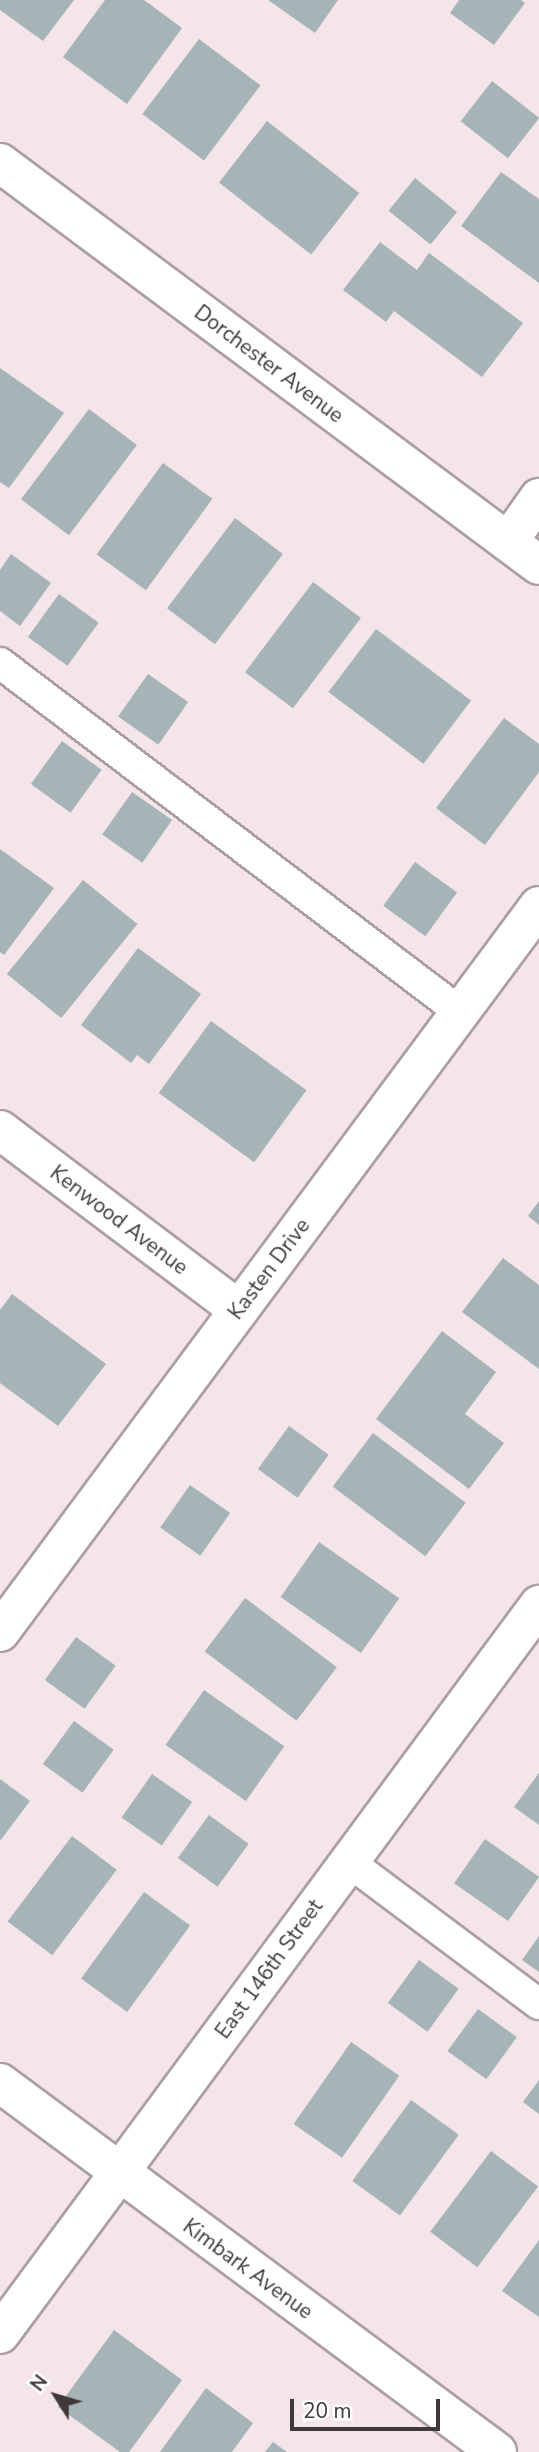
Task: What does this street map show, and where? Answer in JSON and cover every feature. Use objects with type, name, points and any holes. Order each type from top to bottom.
[{"type":"street","name":"Dorchester Avenue","points":[[0,163],[539,565]]},
{"type":"street","points":[[508,542],[539,499]]},
{"type":"street","name":"Kasten Drive","points":[[5,1614],[239,1310],[539,906]]},
{"type":"street","name":"Kenwood Avenue","points":[[0,1130],[239,1310]]},
{"type":"street","name":"East 146th Street","points":[[0,2334],[539,1605]]},
{"type":"street","name":"Kimbark Avenue","points":[[0,2083],[119,2174],[497,2452]]},
{"type":"lane","points":[[0,663],[460,1012]]},
{"type":"lane","points":[[349,1862],[539,2004]]},
{"type":"building","points":[[0,0],[74,0],[43,41],[0,10]]},
{"type":"building","points":[[105,0],[144,0],[182,28],[127,104],[63,57]]},
{"type":"building","points":[[268,0],[338,0],[315,33]]},
{"type":"building","points":[[459,0],[521,0],[525,3],[494,45],[450,13]]},
{"type":"building","points":[[199,39],[260,85],[204,160],[142,114]]},
{"type":"building","points":[[492,81],[539,118],[508,158],[461,121]]},
{"type":"building","points":[[267,121],[359,193],[311,254],[219,182]]},
{"type":"building","points":[[501,172],[539,199],[539,283],[461,226]]},
{"type":"building","points":[[415,178],[457,212],[431,245],[389,211]]},
{"type":"building","points":[[380,242],[417,270],[429,253],[523,323],[482,377],[394,311],[386,322],[343,290]]},
{"type":"building","points":[[0,368],[64,413],[9,488],[0,482]]},
{"type":"building","points":[[89,409],[137,445],[69,535],[21,499]]},
{"type":"building","points":[[163,463],[212,499],[146,590],[97,554]]},
{"type":"building","points":[[235,518],[283,554],[215,644],[167,608]]},
{"type":"building","points":[[11,554],[51,583],[20,626],[0,611],[0,570]]},
{"type":"building","points":[[313,582],[361,618],[293,708],[245,672]]},
{"type":"building","points":[[59,594],[99,623],[67,666],[28,637]]},
{"type":"building","points":[[376,629],[471,701],[423,764],[328,692]]},
{"type":"building","points":[[148,674],[188,702],[158,745],[118,717]]},
{"type":"building","points":[[504,718],[539,744],[539,772],[485,845],[436,808]]},
{"type":"building","points":[[62,741],[102,770],[70,813],[31,784]]},
{"type":"building","points":[[132,792],[172,820],[142,863],[102,835]]},
{"type":"building","points":[[0,849],[54,888],[4,955],[0,952]]},
{"type":"building","points":[[415,862],[457,893],[425,936],[383,906]]},
{"type":"building","points":[[83,880],[137,924],[61,1018],[7,974]]},
{"type":"building","points":[[138,948],[201,994],[149,1064],[137,1055],[131,1063],[81,1025]]},
{"type":"building","points":[[211,1021],[306,1090],[254,1162],[159,1093]]},
{"type":"building","points":[[539,1201],[539,1225],[528,1216]]},
{"type":"building","points":[[503,1258],[539,1285],[539,1369],[462,1312]]},
{"type":"building","points":[[12,1294],[106,1364],[58,1426],[0,1383],[0,1310]]},
{"type":"building","points":[[442,1331],[496,1372],[465,1414],[504,1443],[469,1489],[376,1419]]},
{"type":"building","points":[[289,1426],[329,1455],[297,1498],[258,1469]]},
{"type":"building","points":[[373,1433],[466,1503],[425,1556],[333,1487]]},
{"type":"building","points":[[190,1485],[230,1513],[200,1556],[160,1528]]},
{"type":"building","points":[[319,1542],[399,1598],[361,1653],[281,1597]]},
{"type":"building","points":[[245,1598],[337,1667],[297,1721],[205,1652]]},
{"type":"building","points":[[76,1637],[116,1666],[84,1709],[45,1680]]},
{"type":"building","points":[[204,1690],[284,1746],[246,1801],[166,1745]]},
{"type":"building","points":[[74,1721],[114,1750],[82,1793],[43,1764]]},
{"type":"building","points":[[539,1773],[539,1825],[514,1807]]},
{"type":"building","points":[[152,1774],[192,1802],[162,1846],[122,1817]]},
{"type":"building","points":[[0,1779],[30,1801],[0,1841]]},
{"type":"building","points":[[209,1815],[249,1844],[217,1887],[178,1858]]},
{"type":"building","points":[[72,1836],[117,1870],[52,1955],[8,1921]]},
{"type":"building","points":[[485,1839],[539,1877],[508,1921],[454,1883]]},
{"type":"building","points":[[144,1892],[190,1926],[127,2012],[81,1979]]},
{"type":"building","points":[[539,1936],[539,1972],[522,1960]]},
{"type":"building","points":[[419,1960],[459,1989],[427,2032],[388,2003]]},
{"type":"building","points":[[478,2009],[517,2037],[486,2079],[447,2051]]},
{"type":"building","points":[[351,2042],[399,2076],[342,2158],[294,2124]]},
{"type":"building","points":[[539,2080],[539,2114],[523,2102]]},
{"type":"building","points":[[411,2100],[459,2135],[400,2216],[352,2181]]},
{"type":"building","points":[[491,2151],[538,2187],[477,2267],[430,2232]]},
{"type":"building","points":[[539,2240],[539,2317],[502,2291]]},
{"type":"building","points":[[114,2330],[182,2380],[129,2452],[120,2452],[58,2407]]},
{"type":"building","points":[[206,2388],[253,2423],[232,2452],[160,2452]]},
{"type":"building","points":[[273,2442],[287,2452],[265,2452]]}]
